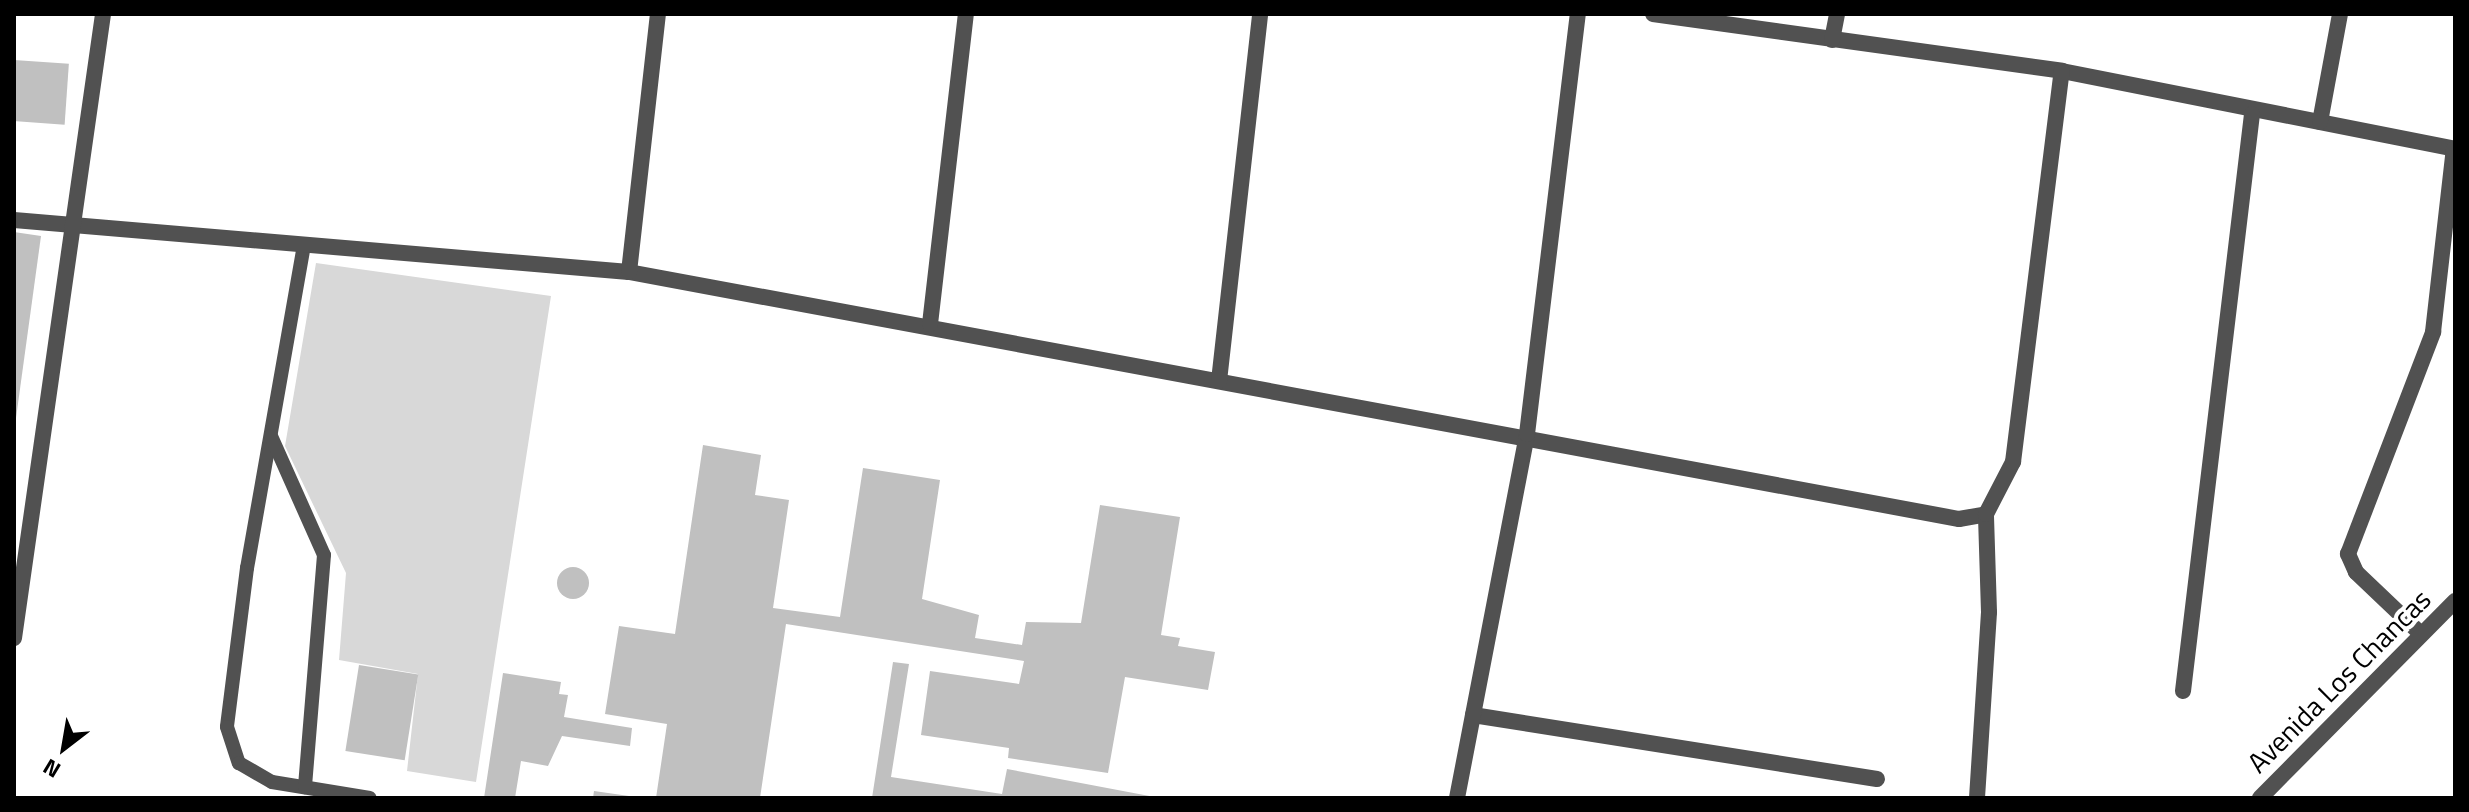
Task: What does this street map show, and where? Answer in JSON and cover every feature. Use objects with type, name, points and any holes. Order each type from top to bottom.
[{"type":"street","points":[[14,638],[76,228],[103,14]]},
{"type":"street","points":[[629,272],[658,14]]},
{"type":"street","points":[[930,324],[966,14]]},
{"type":"street","points":[[1219,381],[1260,14]]},
{"type":"street","points":[[1457,798],[1527,434],[1578,14]]},
{"type":"street","points":[[1653,14],[2062,71],[2252,114],[2320,122],[2455,149],[2433,332],[2348,554],[2356,572],[2421,634]]},
{"type":"street","points":[[1832,40],[1837,14]]},
{"type":"street","points":[[2320,122],[2340,14]]},
{"type":"street","points":[[1977,798],[1989,612],[1986,514],[2013,462],[2062,71]]},
{"type":"street","points":[[2183,691],[2252,114]]},
{"type":"street","points":[[14,220],[76,228],[629,272],[930,324],[1219,381],[1527,434],[1959,519],[1986,514]]},
{"type":"street","name":"Avenida Los Chancas","points":[[2260,798],[2455,601]]},
{"type":"street","points":[[1473,715],[1877,779]]},
{"type":"lane","points":[[304,245],[271,435],[227,727],[239,763],[272,782],[370,798]]},
{"type":"lane","points":[[271,435],[324,555],[305,787]]},
{"type":"shaded area","points":[[316,263],[551,296],[476,782],[407,771],[418,674],[339,660],[346,573],[285,446]]},
{"type":"building","points":[[14,60],[69,64],[65,125],[14,121]]},
{"type":"building","points":[[14,232],[41,236],[16,418],[14,418]]},
{"type":"building","points":[[703,445],[761,455],[755,495],[789,500],[773,608],[840,617],[863,468],[940,480],[922,599],[979,615],[975,638],[1022,645],[1026,622],[1081,623],[1100,505],[1180,517],[1161,635],[1180,638],[1178,646],[1215,652],[1208,690],[1125,677],[1108,773],[1008,758],[1009,748],[921,735],[930,671],[1019,684],[1024,661],[786,624],[760,798],[656,798],[667,724],[605,714],[619,626],[675,634]]},
{"type":"building","points":[[573,567],[584,572],[589,583],[584,594],[573,599],[562,594],[557,583],[562,572]]},
{"type":"building","points":[[893,662],[909,664],[891,777],[1002,794],[1007,769],[1160,798],[872,798]]},
{"type":"building","points":[[359,665],[418,674],[405,760],[345,751]]},
{"type":"building","points":[[503,673],[561,682],[559,694],[568,695],[564,717],[632,728],[630,746],[562,736],[548,766],[521,761],[515,798],[484,798]]},
{"type":"building","points":[[594,791],[629,796],[629,798],[593,798]]}]
